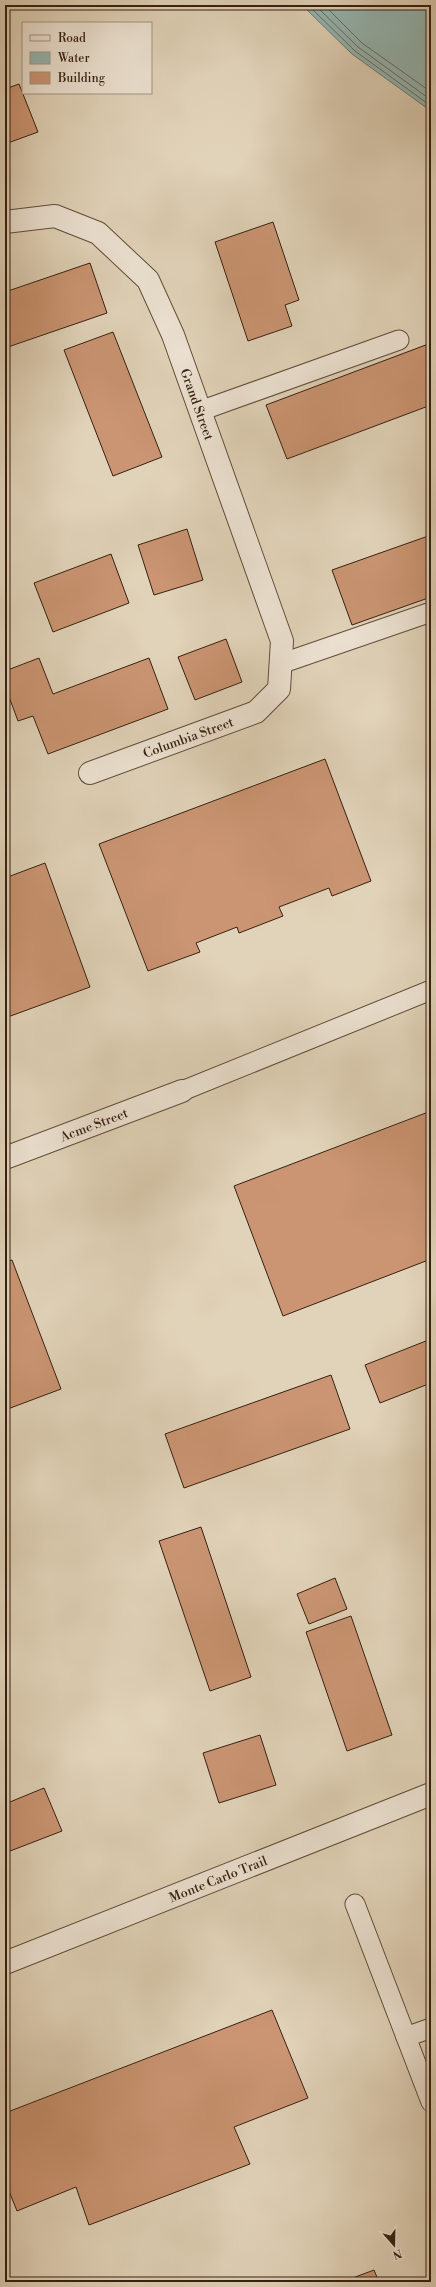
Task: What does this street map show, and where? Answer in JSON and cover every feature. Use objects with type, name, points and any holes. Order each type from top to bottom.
[{"type":"street","name":"Grand Street","points":[[5,222],[55,216],[98,233],[148,280],[173,336],[282,641],[279,689]]},
{"type":"street","name":"Columbia Street","points":[[90,772],[256,712],[279,689]]},
{"type":"street","name":"Acme Street","points":[[5,1158],[182,1091]]},
{"type":"street","name":"Monte Carlo Trail","points":[[5,1963],[431,1794]]},
{"type":"lane","points":[[200,411],[399,340]]},
{"type":"lane","points":[[280,664],[431,612]]},
{"type":"lane","points":[[182,1091],[431,990]]},
{"type":"lane","points":[[355,1904],[431,2102]]},
{"type":"lane","points":[[406,2037],[431,2028]]},
{"type":"water","points":[[302,5],[431,5],[431,111],[352,54]]},
{"type":"building","points":[[19,84],[38,132],[5,144],[5,89]]},
{"type":"building","points":[[273,222],[299,300],[285,305],[292,326],[248,341],[215,242]]},
{"type":"building","points":[[90,263],[107,313],[5,348],[5,292]]},
{"type":"building","points":[[113,332],[162,457],[113,476],[64,350]]},
{"type":"building","points":[[431,343],[431,405],[287,459],[266,405]]},
{"type":"building","points":[[187,529],[203,580],[154,595],[138,545]]},
{"type":"building","points":[[431,535],[431,597],[352,625],[332,570]]},
{"type":"building","points":[[111,554],[129,603],[53,632],[34,583]]},
{"type":"building","points":[[226,639],[242,682],[195,700],[178,657]]},
{"type":"building","points":[[39,658],[53,694],[149,658],[168,709],[48,754],[33,716],[18,721],[5,686],[5,671]]},
{"type":"building","points":[[325,759],[371,881],[332,896],[329,888],[279,907],[283,916],[239,933],[237,927],[196,943],[200,952],[148,971],[99,844]]},
{"type":"building","points":[[45,863],[90,987],[5,1018],[5,878]]},
{"type":"building","points":[[431,1111],[431,1259],[283,1316],[234,1186]]},
{"type":"building","points":[[12,1260],[61,1389],[5,1410],[5,1262]]},
{"type":"building","points":[[431,1339],[431,1383],[380,1403],[365,1365]]},
{"type":"building","points":[[331,1375],[350,1429],[184,1488],[165,1434]]},
{"type":"building","points":[[201,1527],[251,1677],[210,1691],[159,1541]]},
{"type":"building","points":[[335,1578],[347,1609],[309,1624],[297,1594]]},
{"type":"building","points":[[351,1616],[392,1735],[347,1751],[306,1632]]},
{"type":"building","points":[[260,1735],[276,1785],[219,1803],[203,1753]]},
{"type":"building","points":[[44,1788],[62,1831],[5,1853],[5,1804]]},
{"type":"building","points":[[272,2010],[308,2098],[234,2127],[250,2164],[89,2225],[76,2187],[17,2211],[5,2181],[5,2113]]},
{"type":"building","points":[[374,2270],[379,2282],[342,2282]]}]
